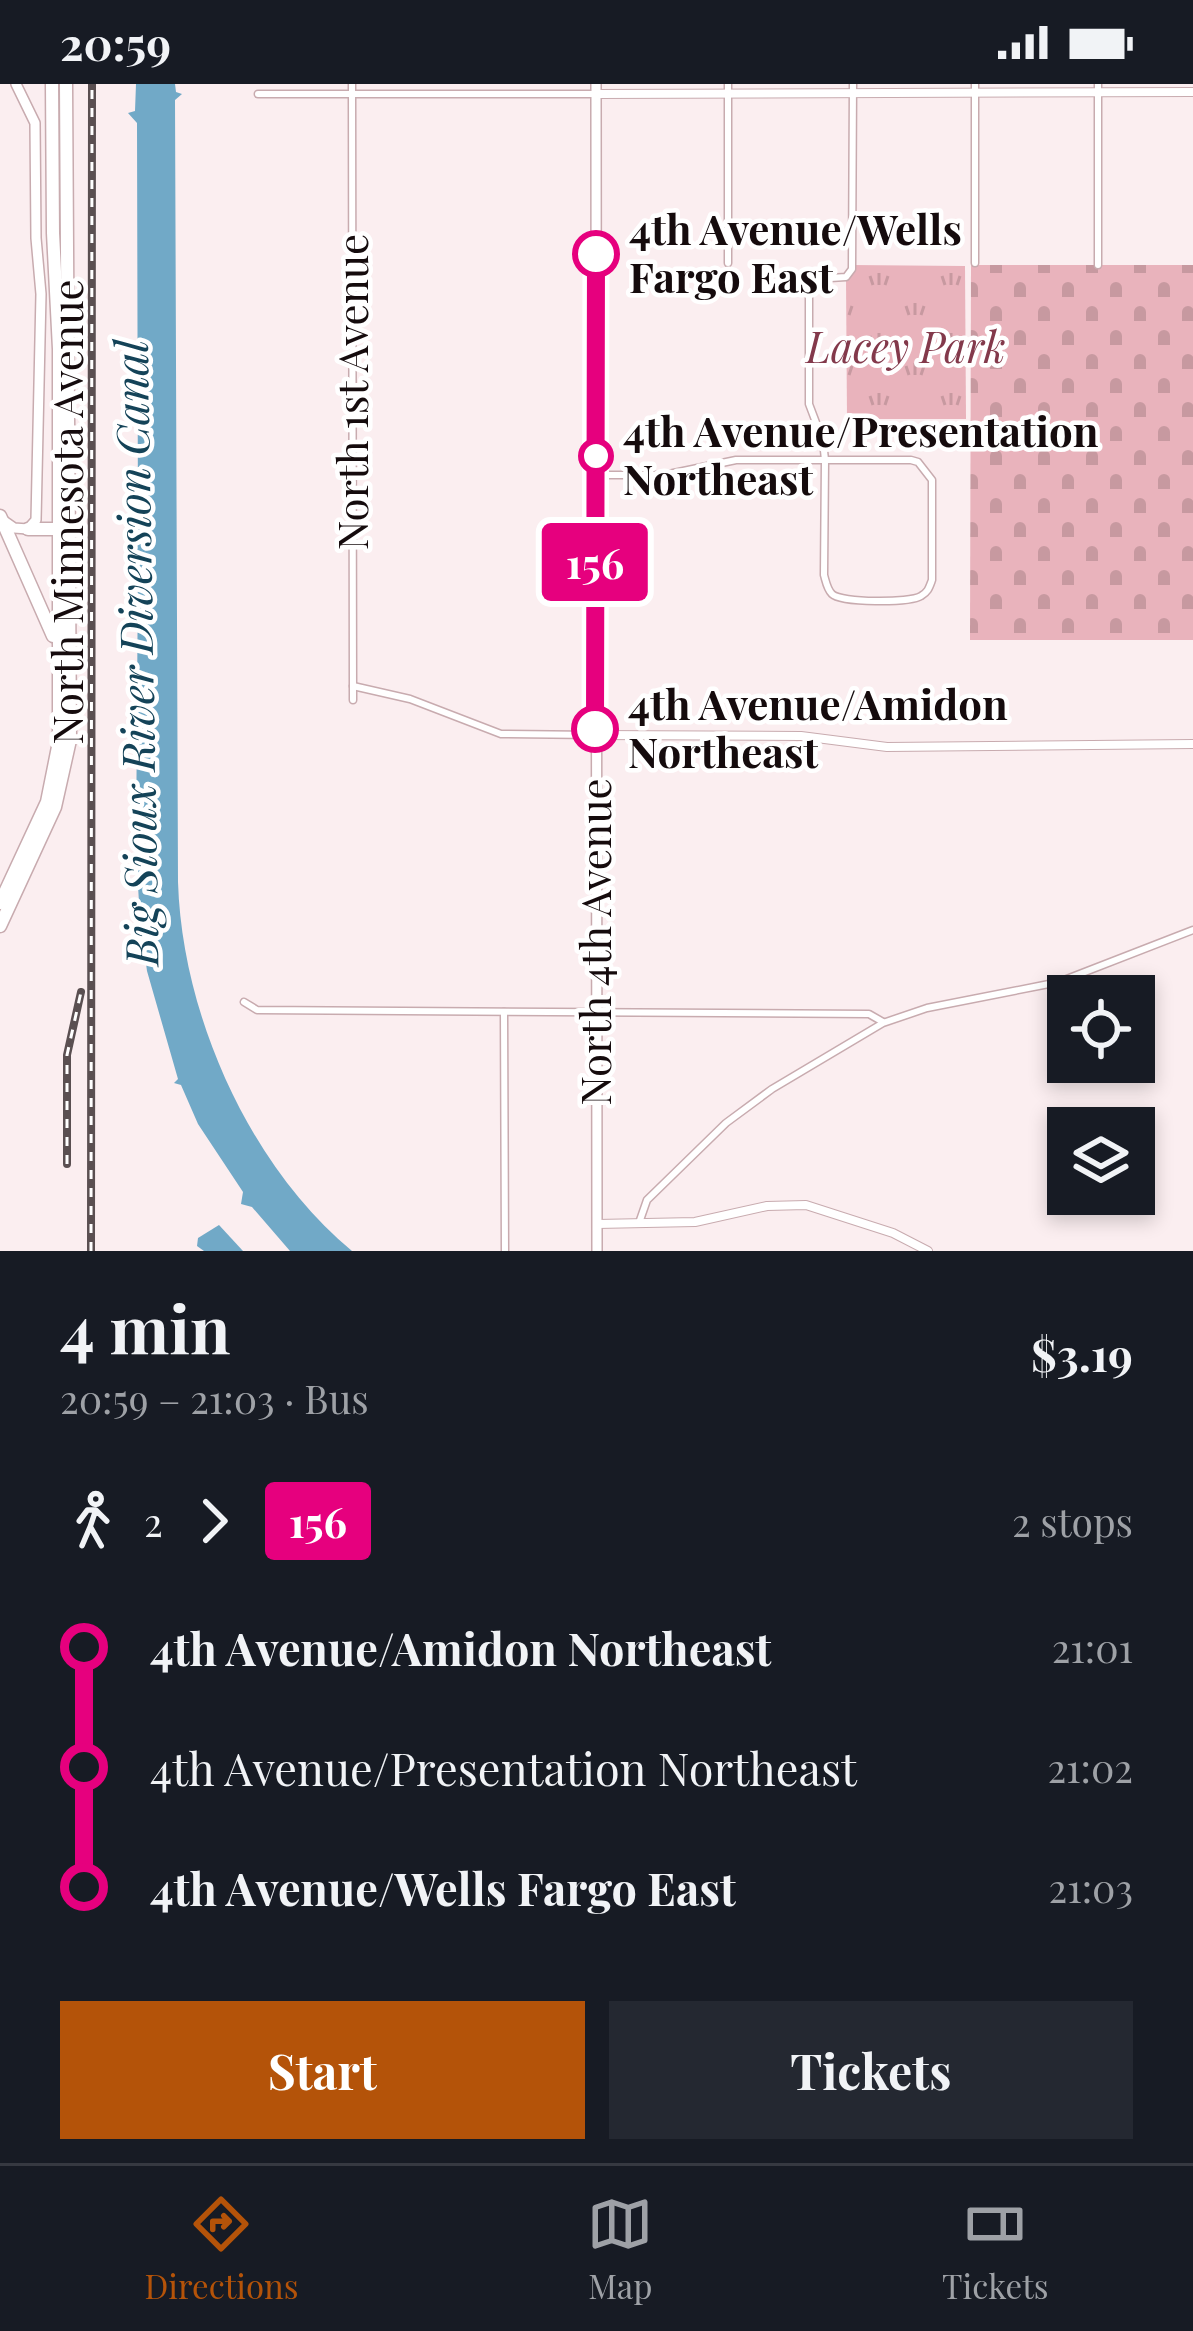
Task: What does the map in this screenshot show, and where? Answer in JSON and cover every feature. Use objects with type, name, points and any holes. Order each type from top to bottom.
[{"type":"main road","points":[[16,84],[34,123],[41,293],[38,515],[28,529]]},
{"type":"main road","name":"North Minnesota Avenue","points":[[0,926],[49,823],[68,755],[52,84]]},
{"type":"main road","name":"North Minnesota Avenue","points":[[0,904],[51,788],[59,742],[69,249],[66,84]]},
{"type":"main road","name":"North 4th Avenue","points":[[596,89],[597,1251]]},
{"type":"main road","points":[[0,516],[11,527],[62,529]]},
{"type":"main road","points":[[0,516],[47,615],[60,676]]},
{"type":"street","points":[[975,88],[975,263]]},
{"type":"street","points":[[1098,88],[1098,265]]},
{"type":"street","points":[[258,94],[352,89],[1098,88],[1193,92]]},
{"type":"street","name":"North 1st Avenue","points":[[352,89],[353,700]]},
{"type":"street","points":[[728,89],[728,263]]},
{"type":"street","points":[[596,475],[662,475],[736,460],[825,460],[911,460],[922,465],[932,480],[932,580],[927,591],[913,600],[844,600],[830,593],[824,575],[825,460],[809,404],[809,286],[818,278],[846,277],[852,269],[853,89]]},
{"type":"street","points":[[353,686],[410,699],[501,734],[801,736],[887,746],[1193,744]]},
{"type":"street","points":[[639,1223],[647,1200],[726,1123],[772,1089],[883,1023],[927,1008],[1059,982],[1193,930]]},
{"type":"street","points":[[244,1002],[257,1010],[869,1014],[883,1023]]},
{"type":"street","points":[[504,1012],[505,1251]]},
{"type":"street","points":[[597,1224],[708,1220],[767,1206],[806,1204],[893,1233],[928,1251]]},
{"type":"green space","name":"Lacey Park","points":[[852,265],[965,266],[966,419],[847,419],[846,277]]},
{"type":"green space","points":[[971,265],[1193,265],[1193,640],[970,640]]},
{"type":"water","points":[[136,84],[175,84],[176,92],[182,94],[175,100],[182,932],[208,1034],[253,1132],[315,1216],[352,1251],[290,1251],[252,1207],[241,1204],[243,1192],[198,1124],[181,1085],[174,1083],[178,1079],[147,971],[136,851],[138,560],[137,552],[131,550],[138,540],[137,123],[128,113],[135,111]]},
{"type":"water","points":[[219,1225],[243,1251],[204,1251],[197,1246],[198,1238]]},
{"type":"railway","points":[[91,1251],[92,84]]},
{"type":"railway","points":[[67,1164],[67,1055],[81,992]]},
{"type":"bus line","name":"156","points":[[595,729],[596,254]]},
{"type":"place","name":"4th Avenue/Wells Fargo East","points":[[596,254]]},
{"type":"place","name":"4th Avenue/Presentation Northeast","points":[[596,456]]},
{"type":"place","name":"4th Avenue/Amidon Northeast","points":[[595,729]]},
{"type":"water label","name":"Big Sioux River Diversion Canal","points":[[137,653]]}]
